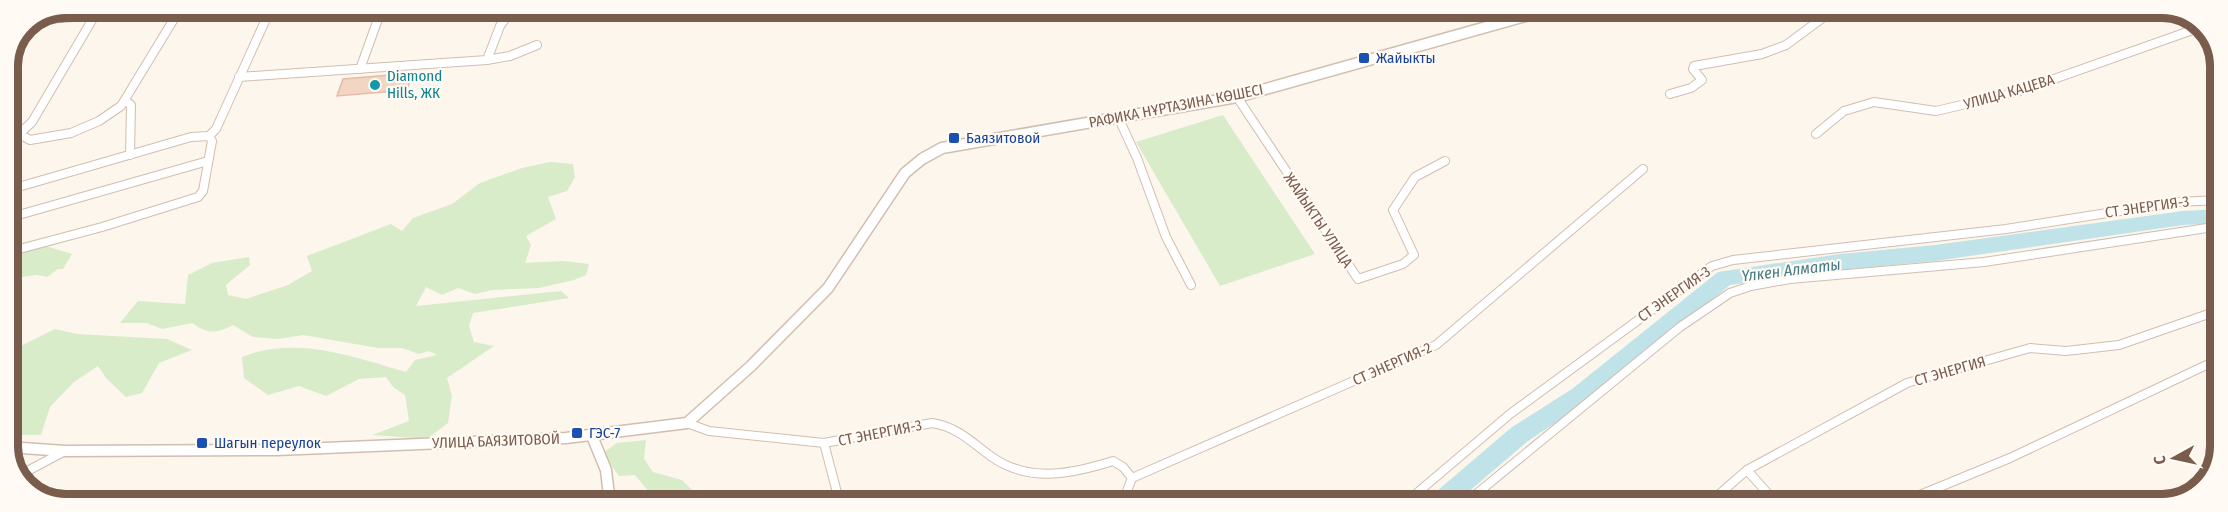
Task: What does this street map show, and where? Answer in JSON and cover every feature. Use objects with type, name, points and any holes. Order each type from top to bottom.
[{"type":"street","points":[[93,18],[32,122],[20,134],[30,140],[71,133],[99,121],[126,101],[175,18]]},
{"type":"street","points":[[18,187],[191,137],[209,136],[216,129],[266,18]]},
{"type":"street","points":[[360,69],[378,18]]},
{"type":"street","points":[[487,60],[500,26],[506,18]]},
{"type":"street","name":"РАФИКА НҰРТАЗИНА КӨШЕСІ","points":[[687,423],[751,366],[828,288],[904,173],[922,159],[942,148],[1237,97],[1518,18]]},
{"type":"street","points":[[1670,94],[1688,90],[1700,83],[1702,80],[1693,69],[1695,66],[1762,54],[1786,45],[1824,18]]},
{"type":"street","name":"УЛИЦА КАЦЕВА","points":[[1816,134],[1844,111],[1874,102],[1936,111],[2017,92],[2193,30]]},
{"type":"street","points":[[239,76],[487,60],[510,56],[537,45]]},
{"type":"street","name":"ЖАЙЫКТЫ УЛИЦА","points":[[1237,97],[1358,279],[1403,264],[1414,255],[1393,210],[1415,177],[1445,161]]},
{"type":"street","points":[[126,101],[131,105],[130,155]]},
{"type":"street","points":[[1119,119],[1137,158],[1166,237],[1191,285]]},
{"type":"street","points":[[18,249],[198,197],[203,190],[212,141],[209,136]]},
{"type":"street","points":[[18,215],[208,161]]},
{"type":"street","name":"СТ ЭНЕРГИЯ-2","points":[[1132,478],[1436,345],[1643,169]]},
{"type":"street","name":"СТ ЭНЕРГИЯ-3","points":[[1416,494],[1510,414],[1712,266],[1733,260],[2006,229],[2177,201],[2210,200]]},
{"type":"street","points":[[1476,494],[1680,327],[1730,293],[1751,286],[1790,279],[1984,261],[2210,227]]},
{"type":"street","name":"СТ ЭНЕРГИЯ","points":[[1719,494],[1747,470],[1907,383],[2030,348],[2066,351],[2119,345],[2210,313]]},
{"type":"street","points":[[1922,494],[2010,458],[2210,364]]},
{"type":"street","name":"СТ ЭНЕРГИЯ-3","points":[[687,423],[709,431],[824,443],[932,423],[962,430],[993,458],[1018,470],[1040,476],[1059,475],[1113,461],[1123,466],[1132,478]]},
{"type":"street","name":"УЛИЦА БАЯЗИТОВОЙ","points":[[18,448],[65,451],[277,450],[592,436],[687,423]]},
{"type":"street","points":[[592,436],[606,470],[609,494]]},
{"type":"street","points":[[824,443],[837,494]]},
{"type":"street","points":[[26,472],[65,451]]},
{"type":"street","points":[[1747,470],[1768,494]]},
{"type":"street","points":[[1126,494],[1132,478]]},
{"type":"green space","points":[[1223,115],[1315,254],[1220,286],[1136,142]]},
{"type":"green space","points":[[550,162],[573,164],[575,177],[567,191],[548,197],[556,219],[526,236],[531,245],[525,263],[563,261],[589,264],[586,275],[539,288],[492,290],[475,294],[458,288],[442,295],[426,287],[416,306],[561,291],[569,298],[473,313],[469,326],[474,342],[494,346],[447,378],[452,396],[448,423],[427,439],[372,435],[409,421],[405,395],[393,387],[386,377],[359,379],[326,396],[299,386],[268,395],[244,378],[242,357],[262,351],[303,348],[345,355],[406,372],[415,360],[437,355],[429,351],[419,354],[402,348],[378,348],[303,335],[278,339],[253,337],[233,325],[212,331],[192,323],[162,329],[147,323],[120,323],[138,301],[185,304],[188,275],[212,263],[249,257],[250,265],[226,285],[228,295],[246,299],[288,285],[312,271],[307,256],[391,224],[402,231],[413,218],[452,204],[480,183],[522,168]]},
{"type":"green space","points":[[42,245],[72,254],[63,269],[58,269],[47,277],[37,275],[22,277],[18,276],[18,253]]},
{"type":"green space","points":[[55,329],[77,334],[167,339],[192,350],[159,363],[142,393],[126,397],[107,379],[98,366],[74,382],[50,407],[41,435],[18,435],[18,348]]},
{"type":"green space","points":[[646,440],[644,459],[653,472],[682,480],[696,494],[651,494],[635,475],[619,476],[603,453],[617,443]]},
{"type":"building","name":"Diamond Hills, ЖК","points":[[413,73],[407,90],[337,96],[343,79]]},
{"type":"waterway","name":"Үлкен Алматы","points":[[1450,494],[1520,434],[1580,395],[1725,278],[1840,262],[1935,253],[2183,218],[2210,217]]},
{"type":"place","name":"Жайыкты","points":[[1364,58]]},
{"type":"place","name":"Diamond Hills, ЖК","points":[[375,85]]},
{"type":"place","name":"Баязитовой","points":[[954,138]]},
{"type":"place","name":"ГЭС-7","points":[[577,433]]},
{"type":"place","name":"Шагын переулок","points":[[202,443]]}]
